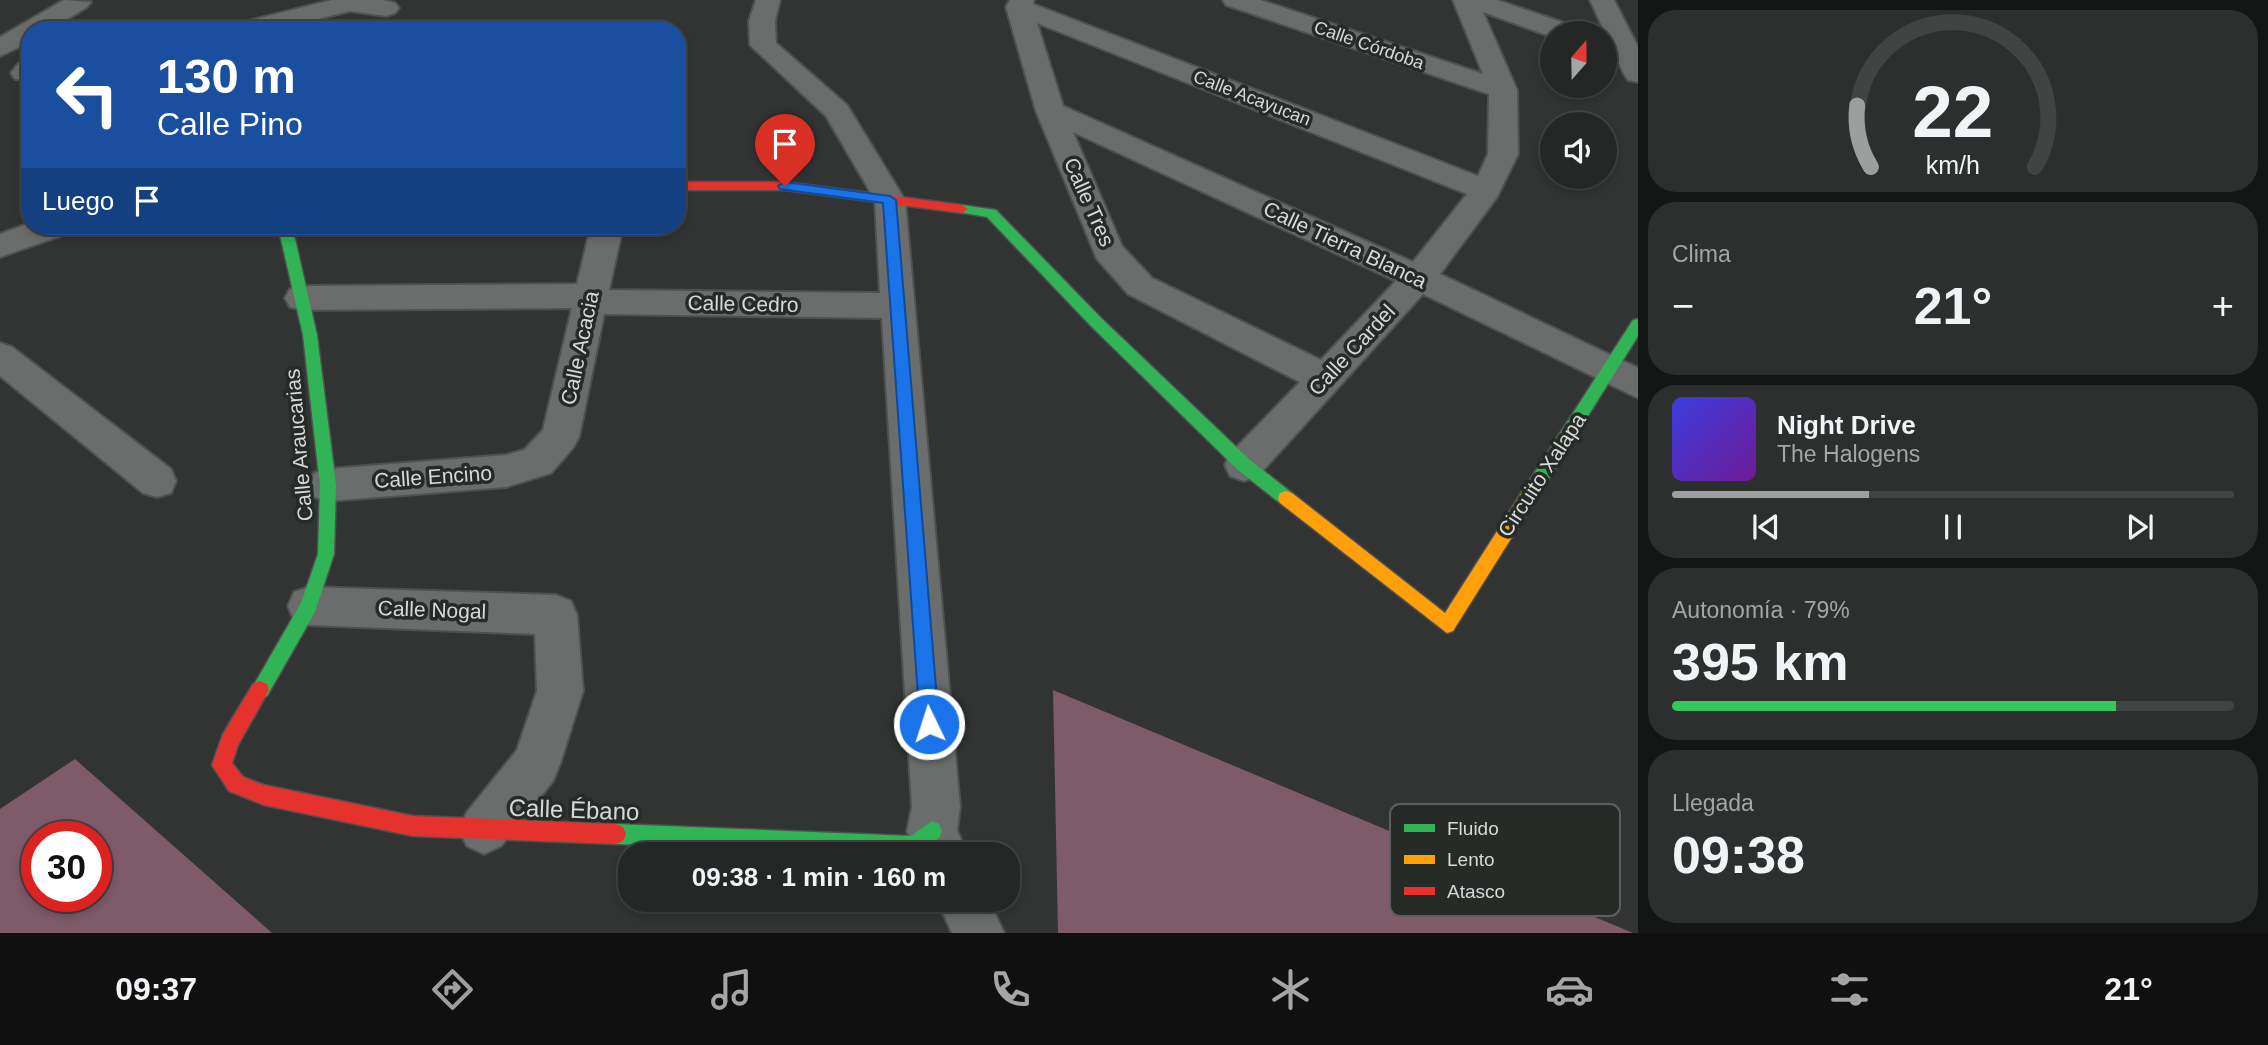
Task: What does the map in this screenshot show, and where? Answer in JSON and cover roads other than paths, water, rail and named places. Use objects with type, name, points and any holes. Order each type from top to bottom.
[{"type":"street","points":[[768,0],[762,21],[763,45],[837,111],[890,200],[937,842]]},
{"type":"street","name":"Calle Córdoba","points":[[1236,0],[1503,90]]},
{"type":"street","name":"Calle Cardel","points":[[1244,465],[1419,278],[1486,190],[1503,153],[1503,90],[1465,0]]},
{"type":"street","points":[[1473,0],[1540,24]]},
{"type":"street","points":[[1602,0],[1624,59]]},
{"type":"street","points":[[64,21],[79,1]]},
{"type":"street","points":[[45,21],[79,1]]},
{"type":"street","points":[[276,21],[341,4],[391,4]]},
{"type":"street","points":[[375,21],[391,4]]},
{"type":"street","name":"Calle Tres","points":[[1020,4],[1049,111],[1108,251],[1140,286],[1325,378]]},
{"type":"street","name":"Calle Acayucan","points":[[1020,4],[1486,190]]},
{"type":"street","points":[[0,48],[21,35]]},
{"type":"street","name":"Calle Tierra Blanca","points":[[1049,111],[1419,278],[1638,384]]},
{"type":"street","points":[[686,186],[785,186],[990,213],[1096,322],[1244,465]]},
{"type":"street","points":[[0,246],[30,235]]},
{"type":"street","name":"Calle Araucarias","points":[[222,765],[230,741],[309,606],[326,554],[328,485],[310,335],[286,235]]},
{"type":"street","name":"Calle Acacia","points":[[537,462],[560,437],[605,235]]},
{"type":"street","name":"Calle Cedro","points":[[302,298],[590,299],[897,306]]},
{"type":"street","name":"Circuito Xalapa","points":[[1244,465],[1447,625],[1638,324]]},
{"type":"street","points":[[0,356],[157,481]]},
{"type":"street","name":"Calle Encino","points":[[328,485],[506,471],[537,462]]},
{"type":"street","name":"Calle Nogal","points":[[309,606],[556,615],[560,691],[536,764],[484,829]]},
{"type":"street","name":"Calle Ébano","points":[[222,765],[236,784],[264,795],[413,826],[813,842]]},
{"type":"street","points":[[968,912],[978,933]]}]
